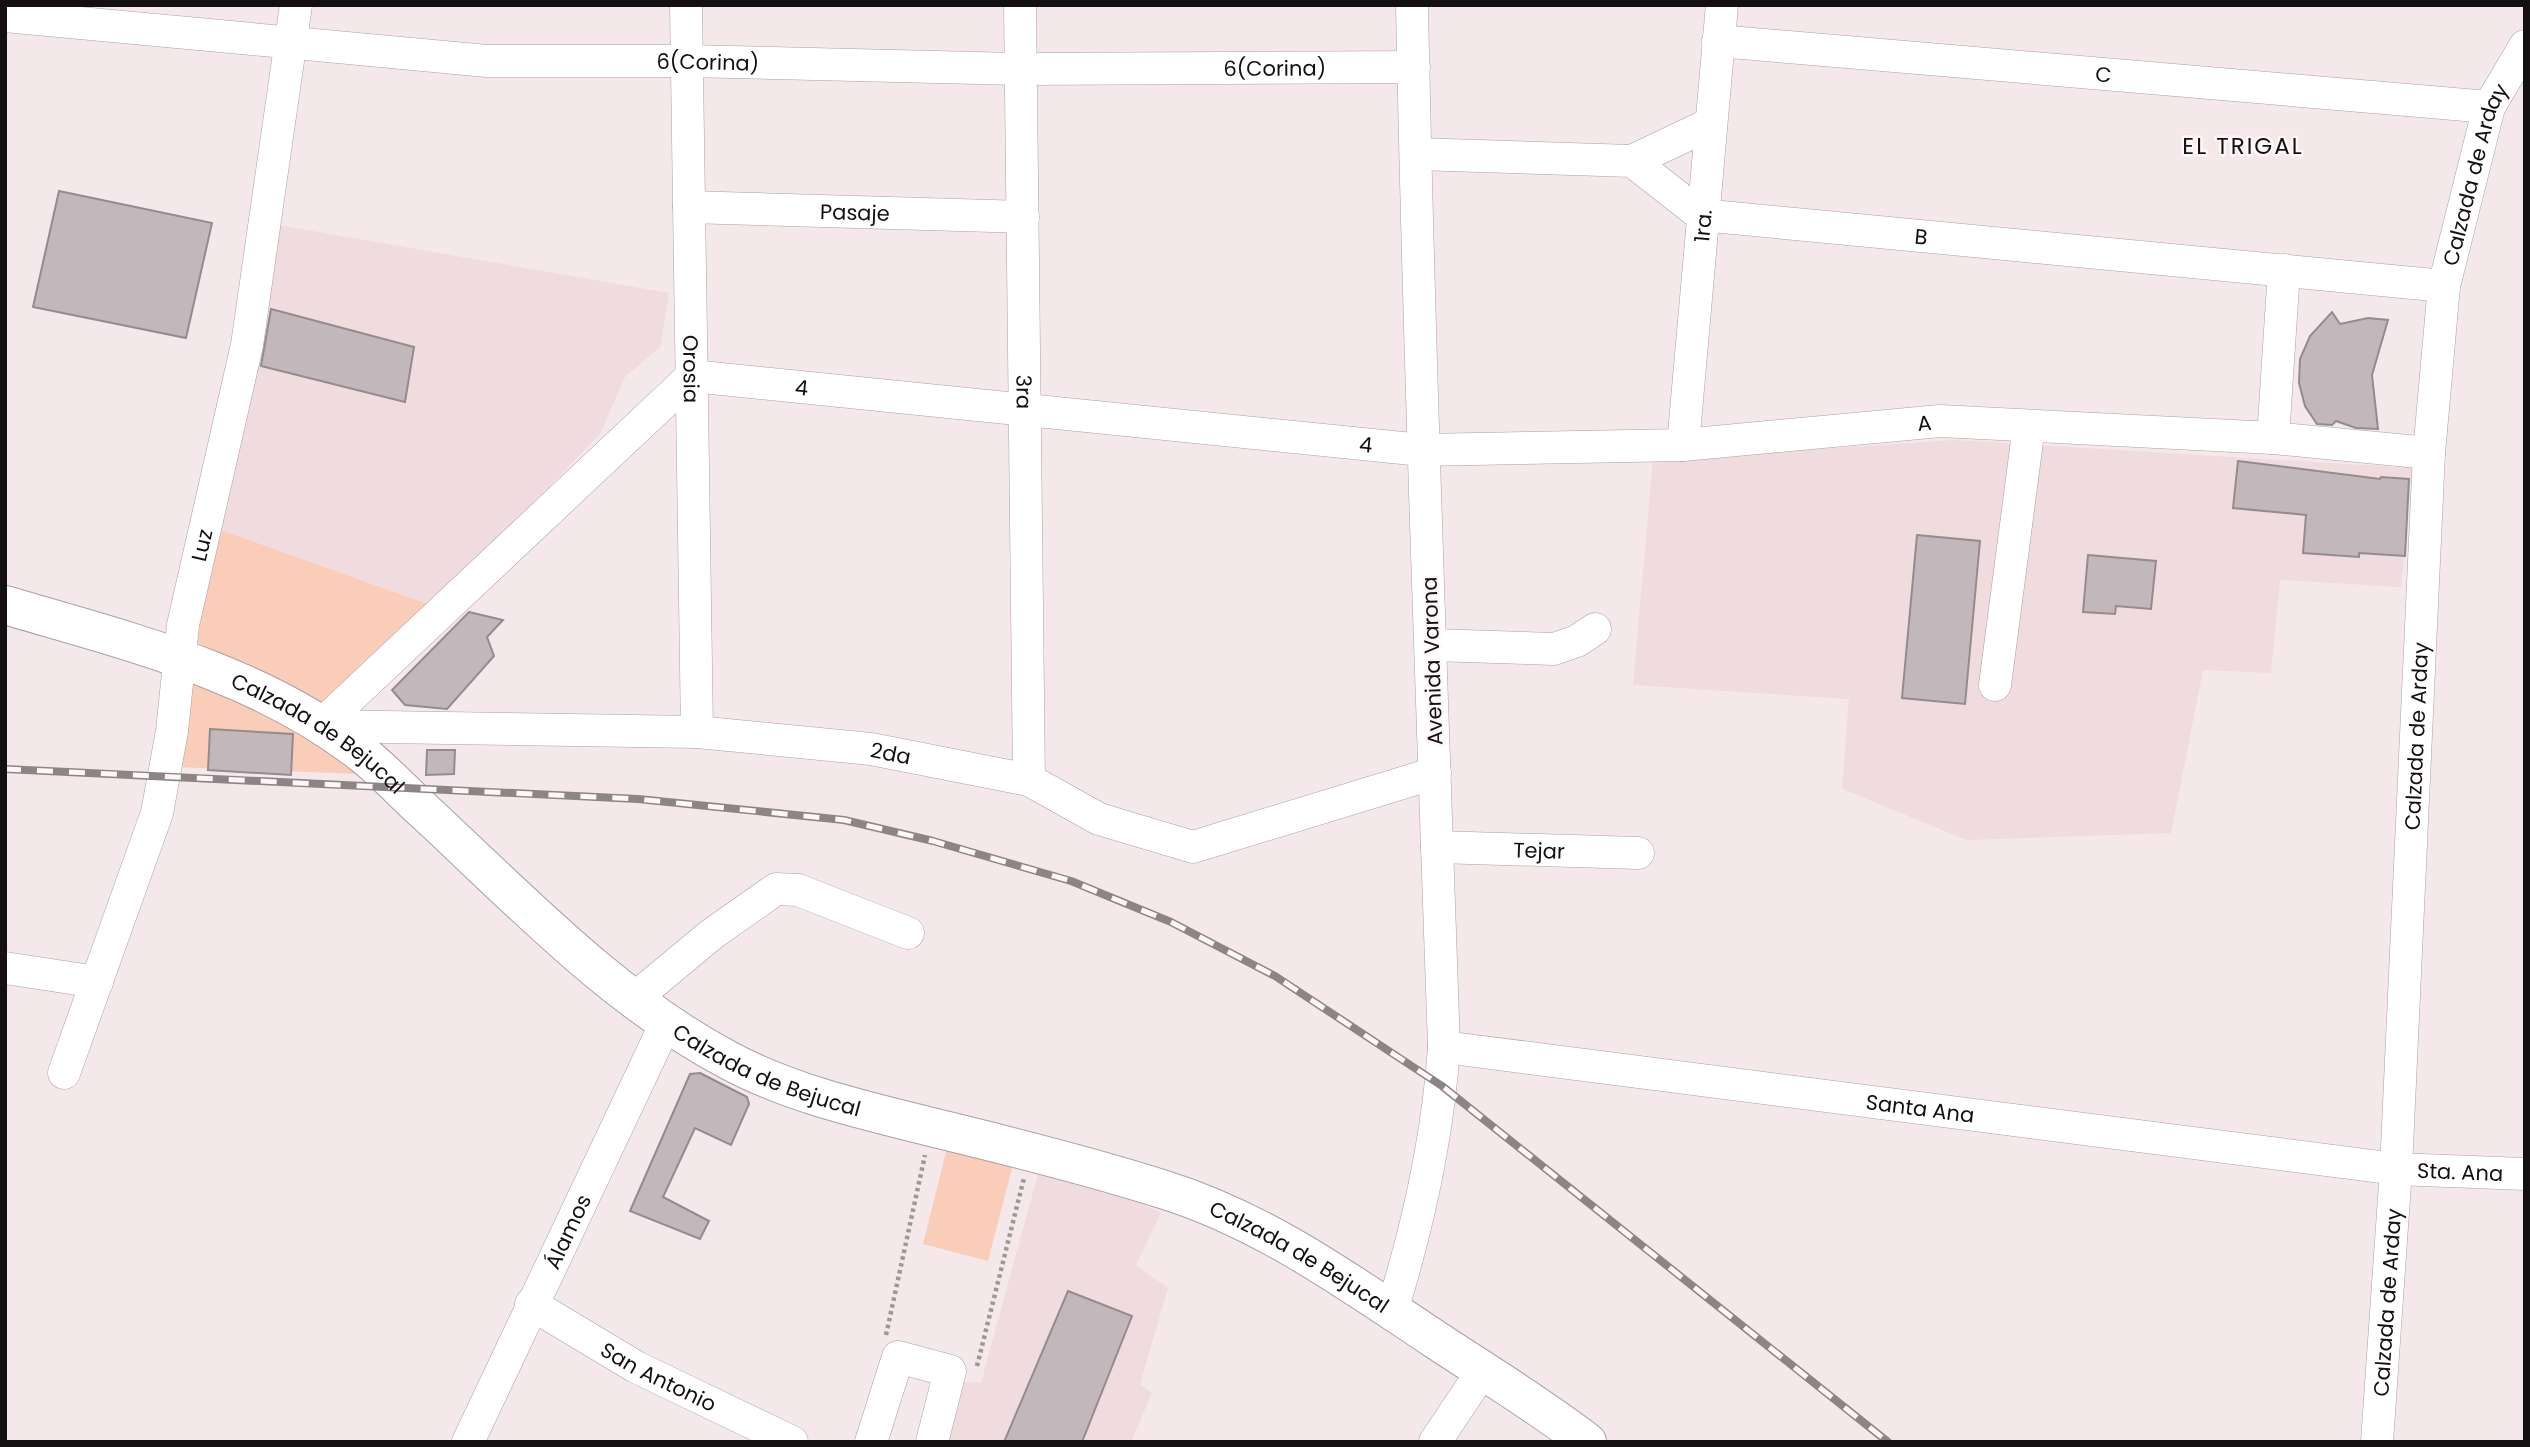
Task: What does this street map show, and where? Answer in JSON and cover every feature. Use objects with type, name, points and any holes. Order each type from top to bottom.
[{"type":"main road","name":"Calzada de Bejucal","points":[[5,605],[179,656],[257,690],[320,726],[365,756],[570,946],[666,1023],[730,1062],[785,1084],[872,1113],[1167,1190],[1236,1217],[1295,1249],[1392,1310],[1587,1442]]},
{"type":"street","name":"Luz","points":[[64,1073],[157,813],[172,731],[183,625],[247,345],[296,5]]},
{"type":"street","name":"Orosia","points":[[686,5],[697,732]]},
{"type":"street","name":"3ra","points":[[1020,5],[1030,780]]},
{"type":"street","name":"Avenida Varona","points":[[1392,1310],[1411,1246],[1442,1086],[1444,1047],[1433,645],[1422,450],[1412,5]]},
{"type":"street","name":"1ra.","points":[[1682,445],[1722,5]]},
{"type":"street","name":"6(Corina)","points":[[5,16],[488,61],[687,61],[1021,69],[1414,67]]},
{"type":"street","name":"C","points":[[1718,41],[2489,107]]},
{"type":"street","name":"Calzada de Arday","points":[[2377,1442],[2396,1169],[2429,453],[2444,285],[2489,107],[2525,46]]},
{"type":"street","points":[[1416,154],[1632,160],[1710,124]]},
{"type":"street","points":[[1632,160],[1702,215]]},
{"type":"street","name":"Pasaje","points":[[689,207],[1023,217]]},
{"type":"street","name":"B","points":[[1702,215],[2444,285]]},
{"type":"street","points":[[2273,438],[2284,270]]},
{"type":"street","points":[[320,726],[692,376]]},
{"type":"street","name":"4","points":[[692,376],[1422,450]]},
{"type":"street","name":"A","points":[[1422,450],[1682,445],[1940,421],[2273,438],[2429,453]]},
{"type":"street","points":[[1994,685],[2029,426]]},
{"type":"street","points":[[1433,645],[1554,649],[1577,641],[1595,629]]},
{"type":"street","name":"2da","points":[[320,726],[697,732],[871,749],[1030,780],[1099,819],[1193,847],[1435,773]]},
{"type":"street","name":"Tejar","points":[[1437,847],[1638,853]]},
{"type":"street","points":[[635,998],[712,934],[776,889],[798,890],[908,933]]},
{"type":"street","points":[[5,968],[97,982]]},
{"type":"street","name":"Álamos","points":[[468,1442],[666,1023]]},
{"type":"street","name":"Santa Ana","points":[[1444,1047],[2396,1169]]},
{"type":"street","name":"Sta. Ana","points":[[2396,1169],[2525,1174]]},
{"type":"street","name":"San Antonio","points":[[531,1304],[636,1367],[792,1442]]},
{"type":"street","points":[[871,1442],[898,1357],[950,1371],[932,1442]]},
{"type":"street","points":[[1435,1442],[1483,1370]]},
{"type":"path","points":[[898,1357],[883,1352],[931,1127]]},
{"type":"path","points":[[950,1371],[975,1376],[1030,1153]]},
{"type":"shaded area","points":[[278,225],[669,293],[660,347],[625,377],[600,434],[433,606],[221,530]]},
{"type":"shaded area","points":[[1955,440],[2412,468],[2401,587],[2280,580],[2271,673],[2203,670],[2171,833],[1967,840],[1842,789],[1849,699],[1633,685],[1653,460]]},
{"type":"shaded area","points":[[221,530],[433,606],[327,712],[196,642]]},
{"type":"shaded area","points":[[190,664],[313,734],[361,774],[175,767]]},
{"type":"shaded area","points":[[947,1148],[1013,1164],[988,1261],[923,1244]]},
{"type":"shaded area","points":[[1038,1174],[1142,1204],[1161,1213],[1136,1265],[1168,1288],[1140,1384],[1152,1393],[1131,1442],[946,1442],[962,1382],[981,1383]]},
{"type":"building","points":[[59,191],[212,223],[186,338],[33,307]]},
{"type":"building","points":[[271,309],[414,347],[405,402],[261,366]]},
{"type":"building","points":[[2332,312],[2340,324],[2368,318],[2388,320],[2372,375],[2378,429],[2356,428],[2336,421],[2332,425],[2317,424],[2305,406],[2299,383],[2300,359],[2310,336]]},
{"type":"building","points":[[2238,461],[2380,479],[2409,479],[2405,556],[2359,553],[2359,557],[2303,553],[2306,515],[2233,508]]},
{"type":"building","points":[[1917,535],[1980,541],[1965,704],[1902,698]]},
{"type":"building","points":[[2088,555],[2156,561],[2151,609],[2116,606],[2115,614],[2083,612]]},
{"type":"building","points":[[469,612],[503,620],[487,637],[494,656],[447,709],[405,705],[392,690]]},
{"type":"building","points":[[210,729],[293,734],[291,775],[208,770]]},
{"type":"building","points":[[427,750],[455,750],[454,774],[426,775]]},
{"type":"building","points":[[700,1073],[747,1097],[749,1104],[731,1145],[695,1128],[663,1197],[709,1221],[700,1239],[630,1211],[690,1074]]},
{"type":"building","points":[[1068,1291],[1132,1316],[1082,1442],[1004,1442]]},
{"type":"railway","points":[[5,769],[638,799],[844,820],[933,841],[1071,881],[1171,922],[1275,976],[1442,1086],[1888,1442]]},
{"type":"district","name":"EL TRIGAL","points":[[2243,146]]}]
